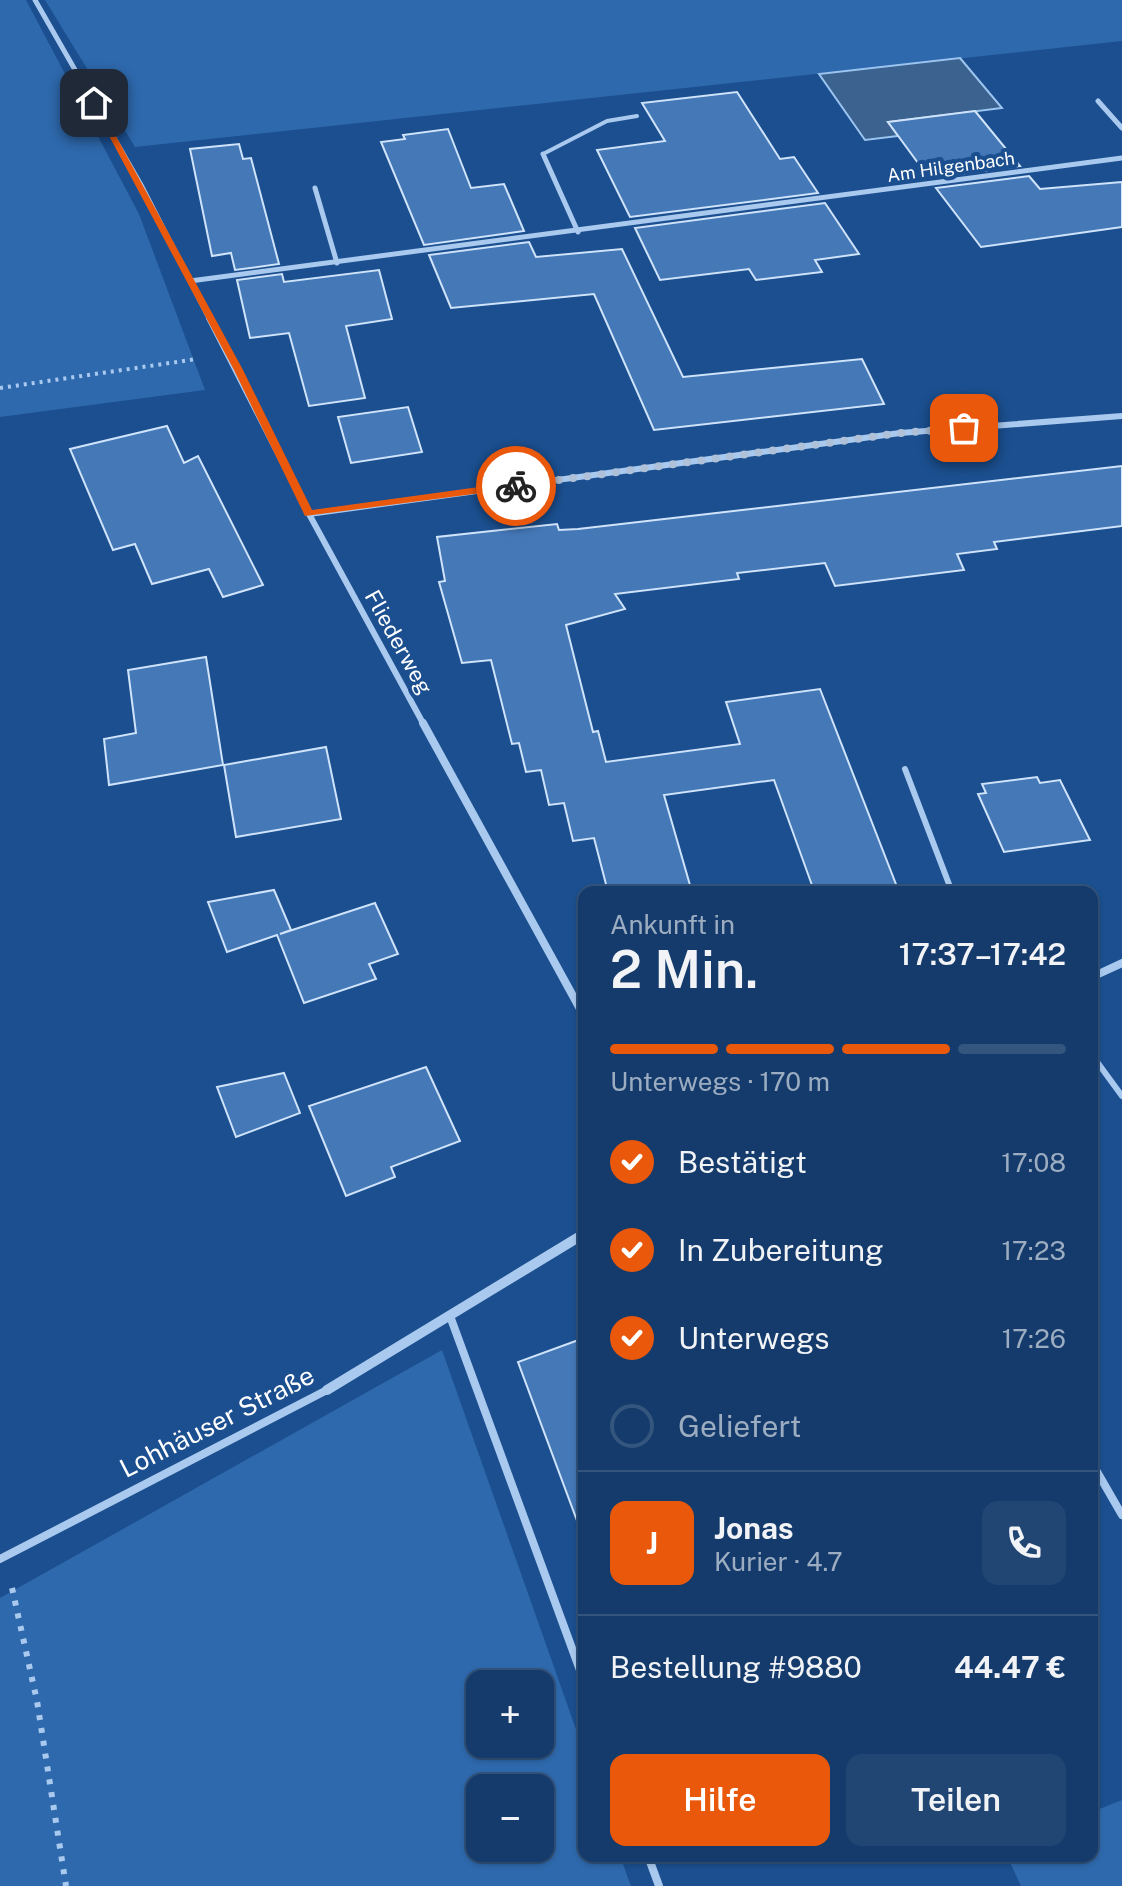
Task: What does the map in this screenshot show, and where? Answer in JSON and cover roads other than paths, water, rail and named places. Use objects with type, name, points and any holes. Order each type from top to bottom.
[{"type":"street","name":"Fliederweg","points":[[35,0],[141,185],[309,514],[578,1005]]},
{"type":"street","points":[[1098,101],[1122,128]]},
{"type":"street","points":[[190,281],[578,232],[543,154]]},
{"type":"street","name":"Am Hilgenbach","points":[[578,232],[1122,158]]},
{"type":"street","points":[[315,188],[337,263]]},
{"type":"street","points":[[309,514],[900,433],[1122,416]]},
{"type":"street","points":[[1098,974],[1122,963]]},
{"type":"street","name":"Lohhäuser Straße","points":[[327,1390],[578,1238]]},
{"type":"lane","points":[[543,154],[607,121],[637,116]]},
{"type":"lane","points":[[905,769],[950,886]]},
{"type":"lane","points":[[1098,1063],[1122,1096]]},
{"type":"lane","points":[[450,1316],[578,1665]]},
{"type":"lane","name":"Lohhäuser Straße","points":[[3,1558],[327,1390]]},
{"type":"lane","points":[[1098,1473],[1122,1515]]},
{"type":"lane","points":[[650,1862],[659,1886]]}]
